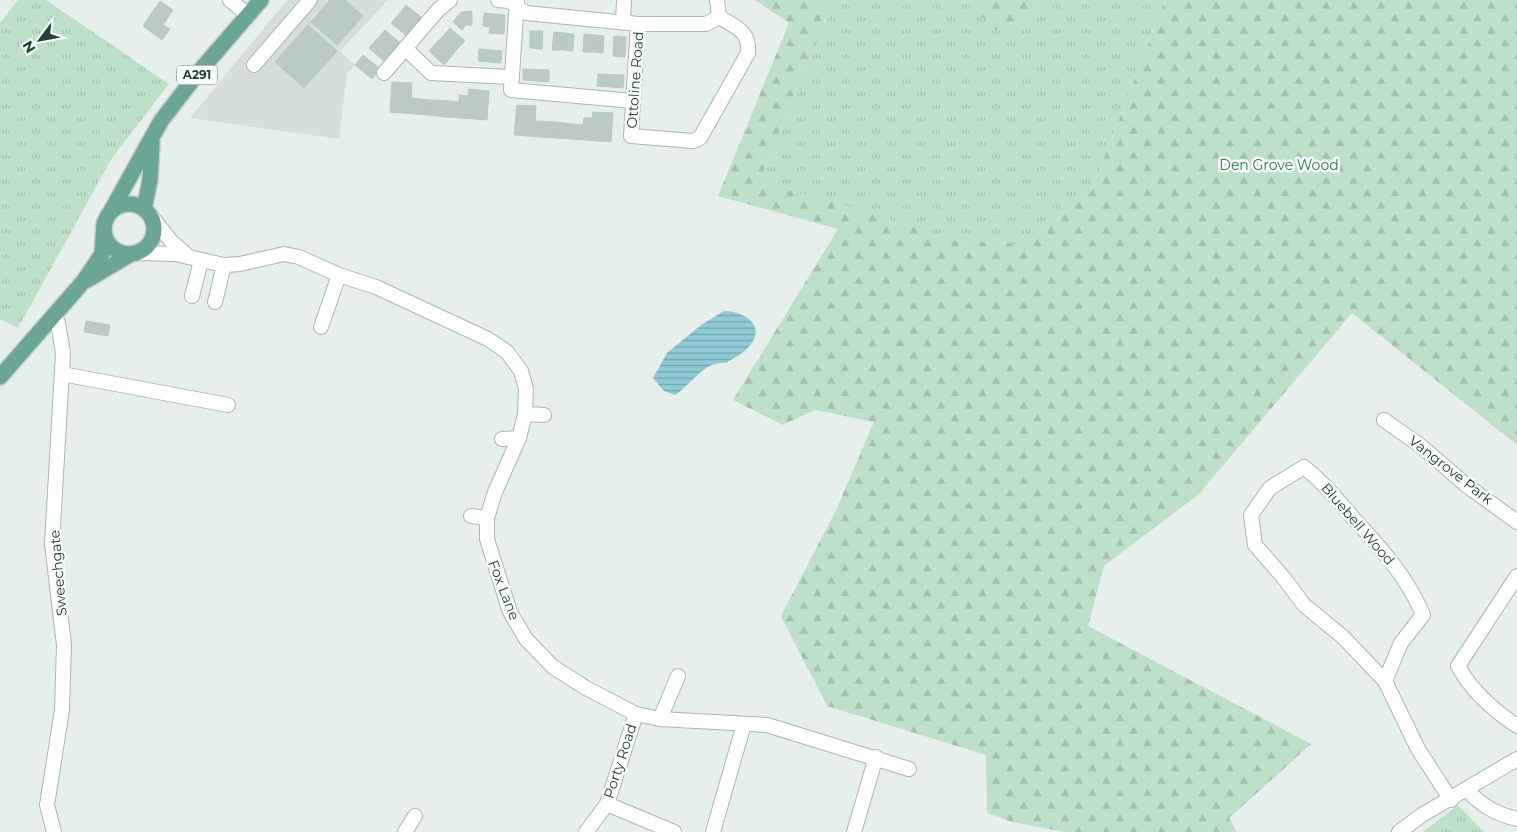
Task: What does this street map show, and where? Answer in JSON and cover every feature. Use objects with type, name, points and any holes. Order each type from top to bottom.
[{"type":"main road","name":"A291","points":[[0,377],[83,282],[102,254],[108,218],[161,121],[198,73],[261,0]]},
{"type":"main road","name":"A291","points":[[146,211],[152,139]]},
{"type":"main road","points":[[131,204],[146,211],[154,225],[152,238],[144,249],[134,254],[117,251],[106,240],[108,218],[117,207],[131,204]]},
{"type":"main road","name":"A291","points":[[83,282],[134,254]]},
{"type":"street","points":[[254,65],[310,0]]},
{"type":"street","points":[[384,73],[438,10],[450,0]]},
{"type":"street","points":[[498,0],[517,3],[526,13],[623,21],[638,24],[706,24],[719,17],[717,0]]},
{"type":"street","name":"Ottoline Road","points":[[623,21],[624,0]]},
{"type":"street","points":[[234,1],[248,15]]},
{"type":"street","points":[[511,83],[517,3]]},
{"type":"street","name":"Ottoline Road","points":[[638,24],[631,136],[693,141],[700,138],[748,53],[749,42],[742,31],[719,17]]},
{"type":"street","points":[[405,48],[431,73],[633,101]]},
{"type":"street","points":[[146,211],[171,241],[195,259],[192,296]]},
{"type":"street","name":"Fox Lane","points":[[134,254],[163,253],[224,264],[240,264],[284,254],[299,257],[339,275],[376,287],[488,339],[507,352],[521,371],[526,389],[525,414],[518,438],[495,492],[487,518],[487,539],[494,567],[510,612],[526,639],[553,667],[586,688],[636,714],[660,719],[767,725],[876,757],[909,769]]},
{"type":"street","points":[[215,302],[224,264]]},
{"type":"street","points":[[321,327],[339,275]]},
{"type":"street","name":"Sweechgate","points":[[54,315],[58,323],[63,353],[52,544],[64,646],[62,710],[47,805],[54,832]]},
{"type":"street","points":[[62,374],[228,406]]},
{"type":"street","points":[[525,414],[544,415]]},
{"type":"street","name":"Vangrove Park","points":[[1384,420],[1421,446],[1466,485],[1517,522]]},
{"type":"street","points":[[502,439],[518,438]]},
{"type":"street","name":"Bluebell Wood","points":[[1384,681],[1401,643],[1424,615],[1415,595],[1379,547],[1326,484],[1304,467],[1270,488],[1251,515],[1255,545],[1304,605],[1342,637],[1384,681],[1418,749],[1451,800]]},
{"type":"street","points":[[471,516],[487,518]]},
{"type":"street","points":[[1517,576],[1458,666],[1464,678],[1490,708],[1517,726]]},
{"type":"street","points":[[660,719],[678,676]]},
{"type":"street","name":"Porty Road","points":[[586,832],[607,804],[636,714]]},
{"type":"street","points":[[713,832],[744,724]]},
{"type":"street","points":[[854,832],[876,757]]},
{"type":"street","points":[[1399,832],[1422,815],[1451,800],[1517,759]]},
{"type":"street","points":[[1467,790],[1481,804],[1500,815],[1517,819]]},
{"type":"street","points":[[607,804],[674,832]]},
{"type":"street","points":[[405,832],[415,816]]},
{"type":"shaded area","points":[[287,0],[388,0],[340,51],[355,65],[347,73],[339,139],[190,118]]},
{"type":"green space","points":[[18,0],[46,0],[169,84],[112,158],[18,328],[0,319],[0,23]]},
{"type":"green space","name":"Den Grove Wood","points":[[755,0],[828,0],[827,17],[759,182],[857,209],[954,240],[1024,245],[1091,192],[1165,0],[1517,0],[1517,445],[1352,313],[1198,495],[1104,566],[1088,626],[1311,744],[1229,818],[1237,832],[1065,832],[1012,822],[987,813],[986,755],[827,706],[781,616],[836,510],[874,422],[815,410],[783,425],[733,400],[838,229],[718,196],[789,23]]},
{"type":"green space","points":[[828,0],[971,0],[992,31],[1033,17],[1040,0],[1165,0],[1091,192],[1024,245],[954,240],[759,182],[827,17]]},
{"type":"green space","points":[[971,0],[1040,0],[1033,17],[992,31]]},
{"type":"green space","points":[[1458,805],[1484,832],[1423,832]]},
{"type":"water","points":[[724,311],[738,313],[750,320],[754,325],[756,330],[755,337],[749,347],[726,363],[718,363],[705,369],[675,395],[664,391],[653,378],[667,353],[701,325]]},
{"type":"building","points":[[330,0],[345,0],[363,16],[337,45],[311,22]]},
{"type":"building","points":[[160,1],[173,10],[163,25],[170,29],[162,40],[143,26]]},
{"type":"building","points":[[406,5],[422,18],[414,27],[399,14]]},
{"type":"building","points":[[472,11],[472,25],[466,25],[462,30],[453,22],[461,12]]},
{"type":"building","points":[[484,13],[505,15],[504,34],[489,33],[490,27],[483,26]]},
{"type":"building","points":[[399,14],[414,27],[407,36],[391,23]]},
{"type":"building","points":[[308,25],[337,51],[304,88],[275,62]]},
{"type":"building","points":[[450,28],[465,41],[457,49],[443,36]]},
{"type":"building","points":[[385,30],[400,43],[392,52],[377,39]]},
{"type":"building","points":[[530,31],[543,31],[542,49],[530,48]]},
{"type":"building","points":[[554,32],[564,33],[562,50],[552,50]]},
{"type":"building","points":[[564,33],[574,34],[573,51],[562,50]]},
{"type":"building","points":[[584,34],[594,35],[593,52],[583,52]]},
{"type":"building","points":[[594,35],[604,36],[603,53],[593,52]]},
{"type":"building","points":[[443,36],[457,49],[451,57],[436,43]]},
{"type":"building","points":[[614,36],[626,37],[625,57],[613,56]]},
{"type":"building","points":[[377,39],[392,52],[385,62],[369,48]]},
{"type":"building","points":[[436,43],[451,57],[444,65],[429,51]]},
{"type":"building","points":[[479,49],[502,51],[501,63],[478,61]]},
{"type":"building","points":[[363,55],[380,69],[372,79],[355,65]]},
{"type":"building","points":[[523,69],[549,70],[549,82],[523,80]]},
{"type":"building","points":[[598,74],[624,75],[623,88],[597,86]]},
{"type":"building","points":[[392,82],[412,83],[411,98],[431,100],[429,115],[390,112]]},
{"type":"building","points":[[469,89],[489,91],[487,120],[447,117],[449,101],[459,102],[459,95],[468,96]]},
{"type":"building","points":[[431,100],[449,101],[447,117],[429,115]]},
{"type":"building","points":[[517,105],[536,106],[535,121],[555,122],[554,138],[514,135]]},
{"type":"building","points":[[593,112],[613,113],[611,142],[572,139],[573,124],[583,125],[584,118],[592,118]]},
{"type":"building","points":[[555,122],[573,124],[572,139],[554,138]]},
{"type":"building","points":[[86,321],[110,325],[108,336],[84,332]]}]
